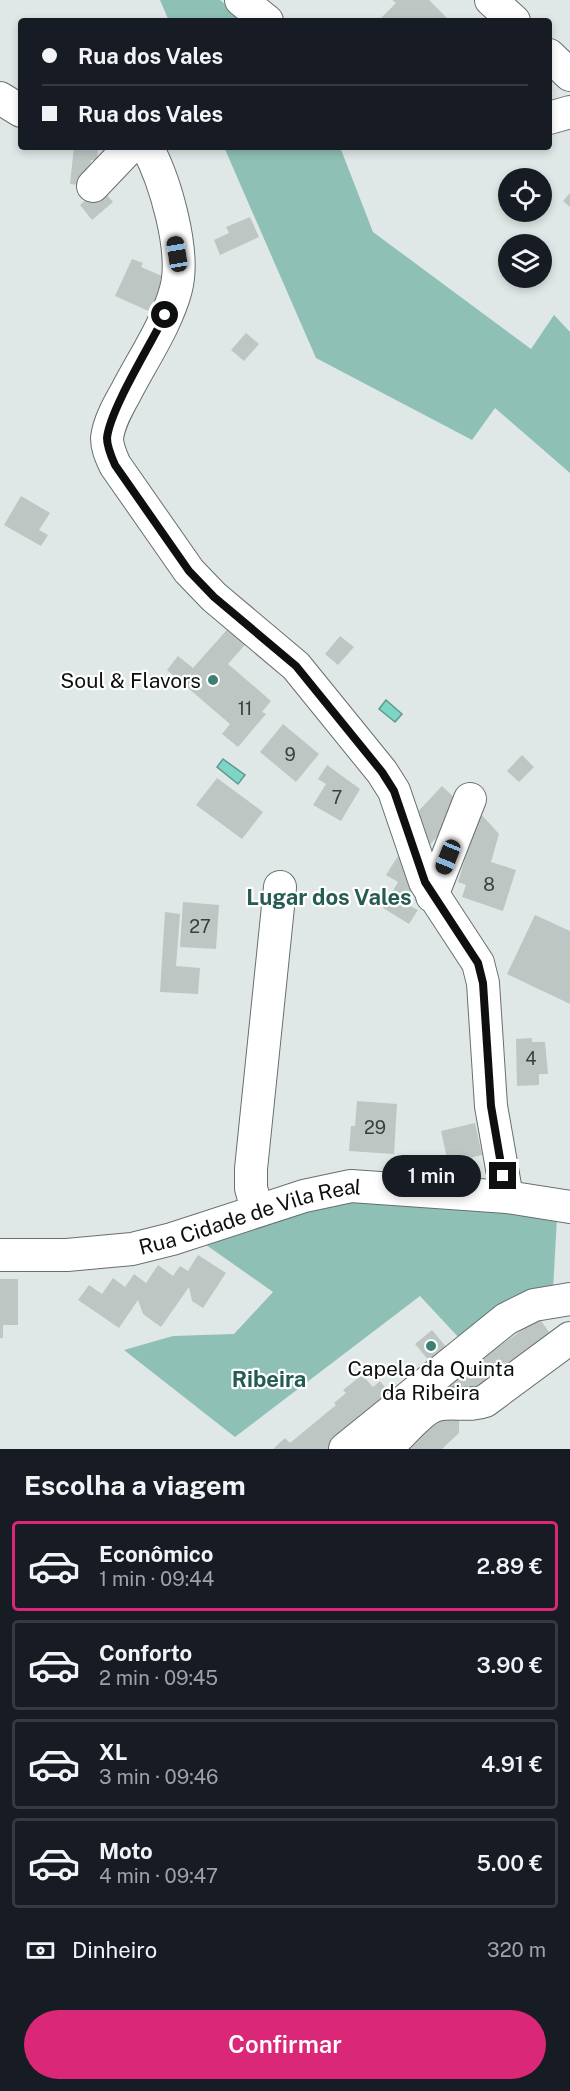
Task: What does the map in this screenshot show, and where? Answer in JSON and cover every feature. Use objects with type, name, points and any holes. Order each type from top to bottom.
[{"type":"street","points":[[241,0],[263,18]]},
{"type":"street","points":[[492,0],[511,18]]},
{"type":"street","points":[[552,58],[570,75]]},
{"type":"street","points":[[0,98],[18,109]]},
{"type":"street","points":[[552,117],[570,112]]},
{"type":"street","points":[[93,186],[127,150]]},
{"type":"street","points":[[148,150],[158,172],[170,216],[178,275],[172,302],[114,414],[107,439],[108,450],[118,470],[189,571],[214,597],[296,666],[382,772],[394,791],[417,863],[432,896],[473,952],[482,974],[491,1106],[507,1197]]},
{"type":"street","points":[[432,896],[470,799]]},
{"type":"street","points":[[257,1210],[250,1178],[280,887]]},
{"type":"street","name":"Rua Cidade de Vila Real","points":[[0,1255],[76,1254],[132,1249],[172,1239],[257,1210],[320,1192],[351,1186],[507,1197],[570,1207]]},
{"type":"street","points":[[345,1449],[506,1319],[534,1305],[570,1299]]},
{"type":"street","points":[[386,1449],[431,1407],[485,1401],[570,1338]]},
{"type":"shaded area","points":[[160,0],[220,0],[242,18],[168,18]]},
{"type":"shaded area","points":[[225,150],[341,150],[373,232],[531,349],[554,315],[570,332],[570,473],[495,408],[472,440],[316,358]]},
{"type":"shaded area","points":[[386,700],[402,714],[395,722],[379,709]]},
{"type":"shaded area","points":[[223,759],[245,775],[238,784],[217,767]]},
{"type":"shaded area","points":[[363,1198],[557,1217],[553,1290],[461,1340],[420,1296],[235,1437],[124,1350],[173,1336],[234,1334],[273,1292],[202,1242],[308,1206]]},
{"type":"building","points":[[392,0],[429,0],[447,18],[381,18],[396,3]]},
{"type":"building","points":[[74,150],[98,150],[97,161],[91,160],[88,186],[70,184]]},
{"type":"building","points":[[100,187],[113,202],[92,220],[80,205]]},
{"type":"building","points":[[570,193],[570,207],[563,201]]},
{"type":"building","points":[[250,217],[259,237],[220,255],[214,240],[229,233],[226,227]]},
{"type":"building","points":[[132,259],[143,263],[141,267],[162,276],[160,281],[166,284],[153,313],[115,296]]},
{"type":"building","points":[[246,333],[259,344],[244,361],[231,350]]},
{"type":"building","points":[[21,496],[50,513],[39,530],[48,535],[41,546],[4,525]]},
{"type":"building","points":[[233,623],[251,638],[228,664],[271,701],[262,712],[266,714],[238,747],[222,734],[230,724],[167,670],[178,656],[193,668]]},
{"type":"building","points":[[340,636],[354,647],[338,665],[325,654]]},
{"type":"building","points":[[283,724],[319,754],[296,782],[260,752]]},
{"type":"building","points":[[522,755],[534,767],[519,782],[507,771]]},
{"type":"building","points":[[327,765],[360,789],[341,821],[313,805],[326,784],[318,779]]},
{"type":"building","points":[[217,778],[263,812],[242,839],[196,805]]},
{"type":"building","points":[[442,786],[464,807],[426,849],[412,818]]},
{"type":"building","points":[[479,812],[499,834],[491,862],[516,870],[503,911],[462,897],[466,885],[458,882]]},
{"type":"building","points":[[403,848],[417,884],[405,903],[418,910],[409,924],[383,908],[398,882],[386,875]]},
{"type":"building","points":[[183,902],[219,905],[216,949],[180,947]]},
{"type":"building","points":[[165,912],[180,914],[176,966],[200,968],[198,994],[160,992]]},
{"type":"building","points":[[535,915],[570,931],[570,1004],[507,974]]},
{"type":"building","points":[[532,1038],[532,1042],[545,1042],[548,1074],[539,1074],[539,1085],[517,1086],[516,1039]]},
{"type":"building","points":[[357,1101],[397,1104],[394,1154],[349,1151],[351,1126],[355,1126]]},
{"type":"building","points":[[475,1123],[482,1155],[448,1163],[441,1131]]},
{"type":"building","points":[[198,1255],[226,1273],[203,1308],[192,1301],[189,1287],[161,1327],[143,1314],[138,1300],[119,1328],[78,1300],[89,1285],[102,1294],[113,1278],[125,1287],[134,1274],[146,1283],[158,1265],[173,1276],[180,1266],[188,1271]]},
{"type":"building","points":[[0,1279],[18,1279],[18,1325],[3,1325],[3,1338],[0,1338]]},
{"type":"building","points":[[539,1318],[551,1335],[471,1391],[450,1390],[446,1384]]},
{"type":"building","name":"Capela da Quinta da Ribeira","points":[[432,1330],[447,1348],[430,1362],[415,1344]]},
{"type":"building","points":[[362,1375],[373,1387],[380,1381],[393,1397],[327,1449],[273,1449],[285,1438],[290,1443],[336,1405],[334,1403],[346,1393],[343,1390]]},
{"type":"building","points":[[450,1410],[459,1420],[459,1433],[442,1449],[393,1449]]},
{"type":"place","name":"Soul & Flavors","points":[[213,680]]},
{"type":"place","name":"Capela da Quinta da Ribeira","points":[[431,1346]]},
{"type":"district","name":"Lugar dos Vales","points":[[329,897]]},
{"type":"district","name":"Ribeira","points":[[269,1379]]},
{"type":"route","points":[[165,315],[114,414],[107,439],[108,450],[115,465],[202,587],[296,666],[382,772],[394,791],[425,882],[432,896],[473,952],[482,974],[491,1106],[503,1176]]}]
